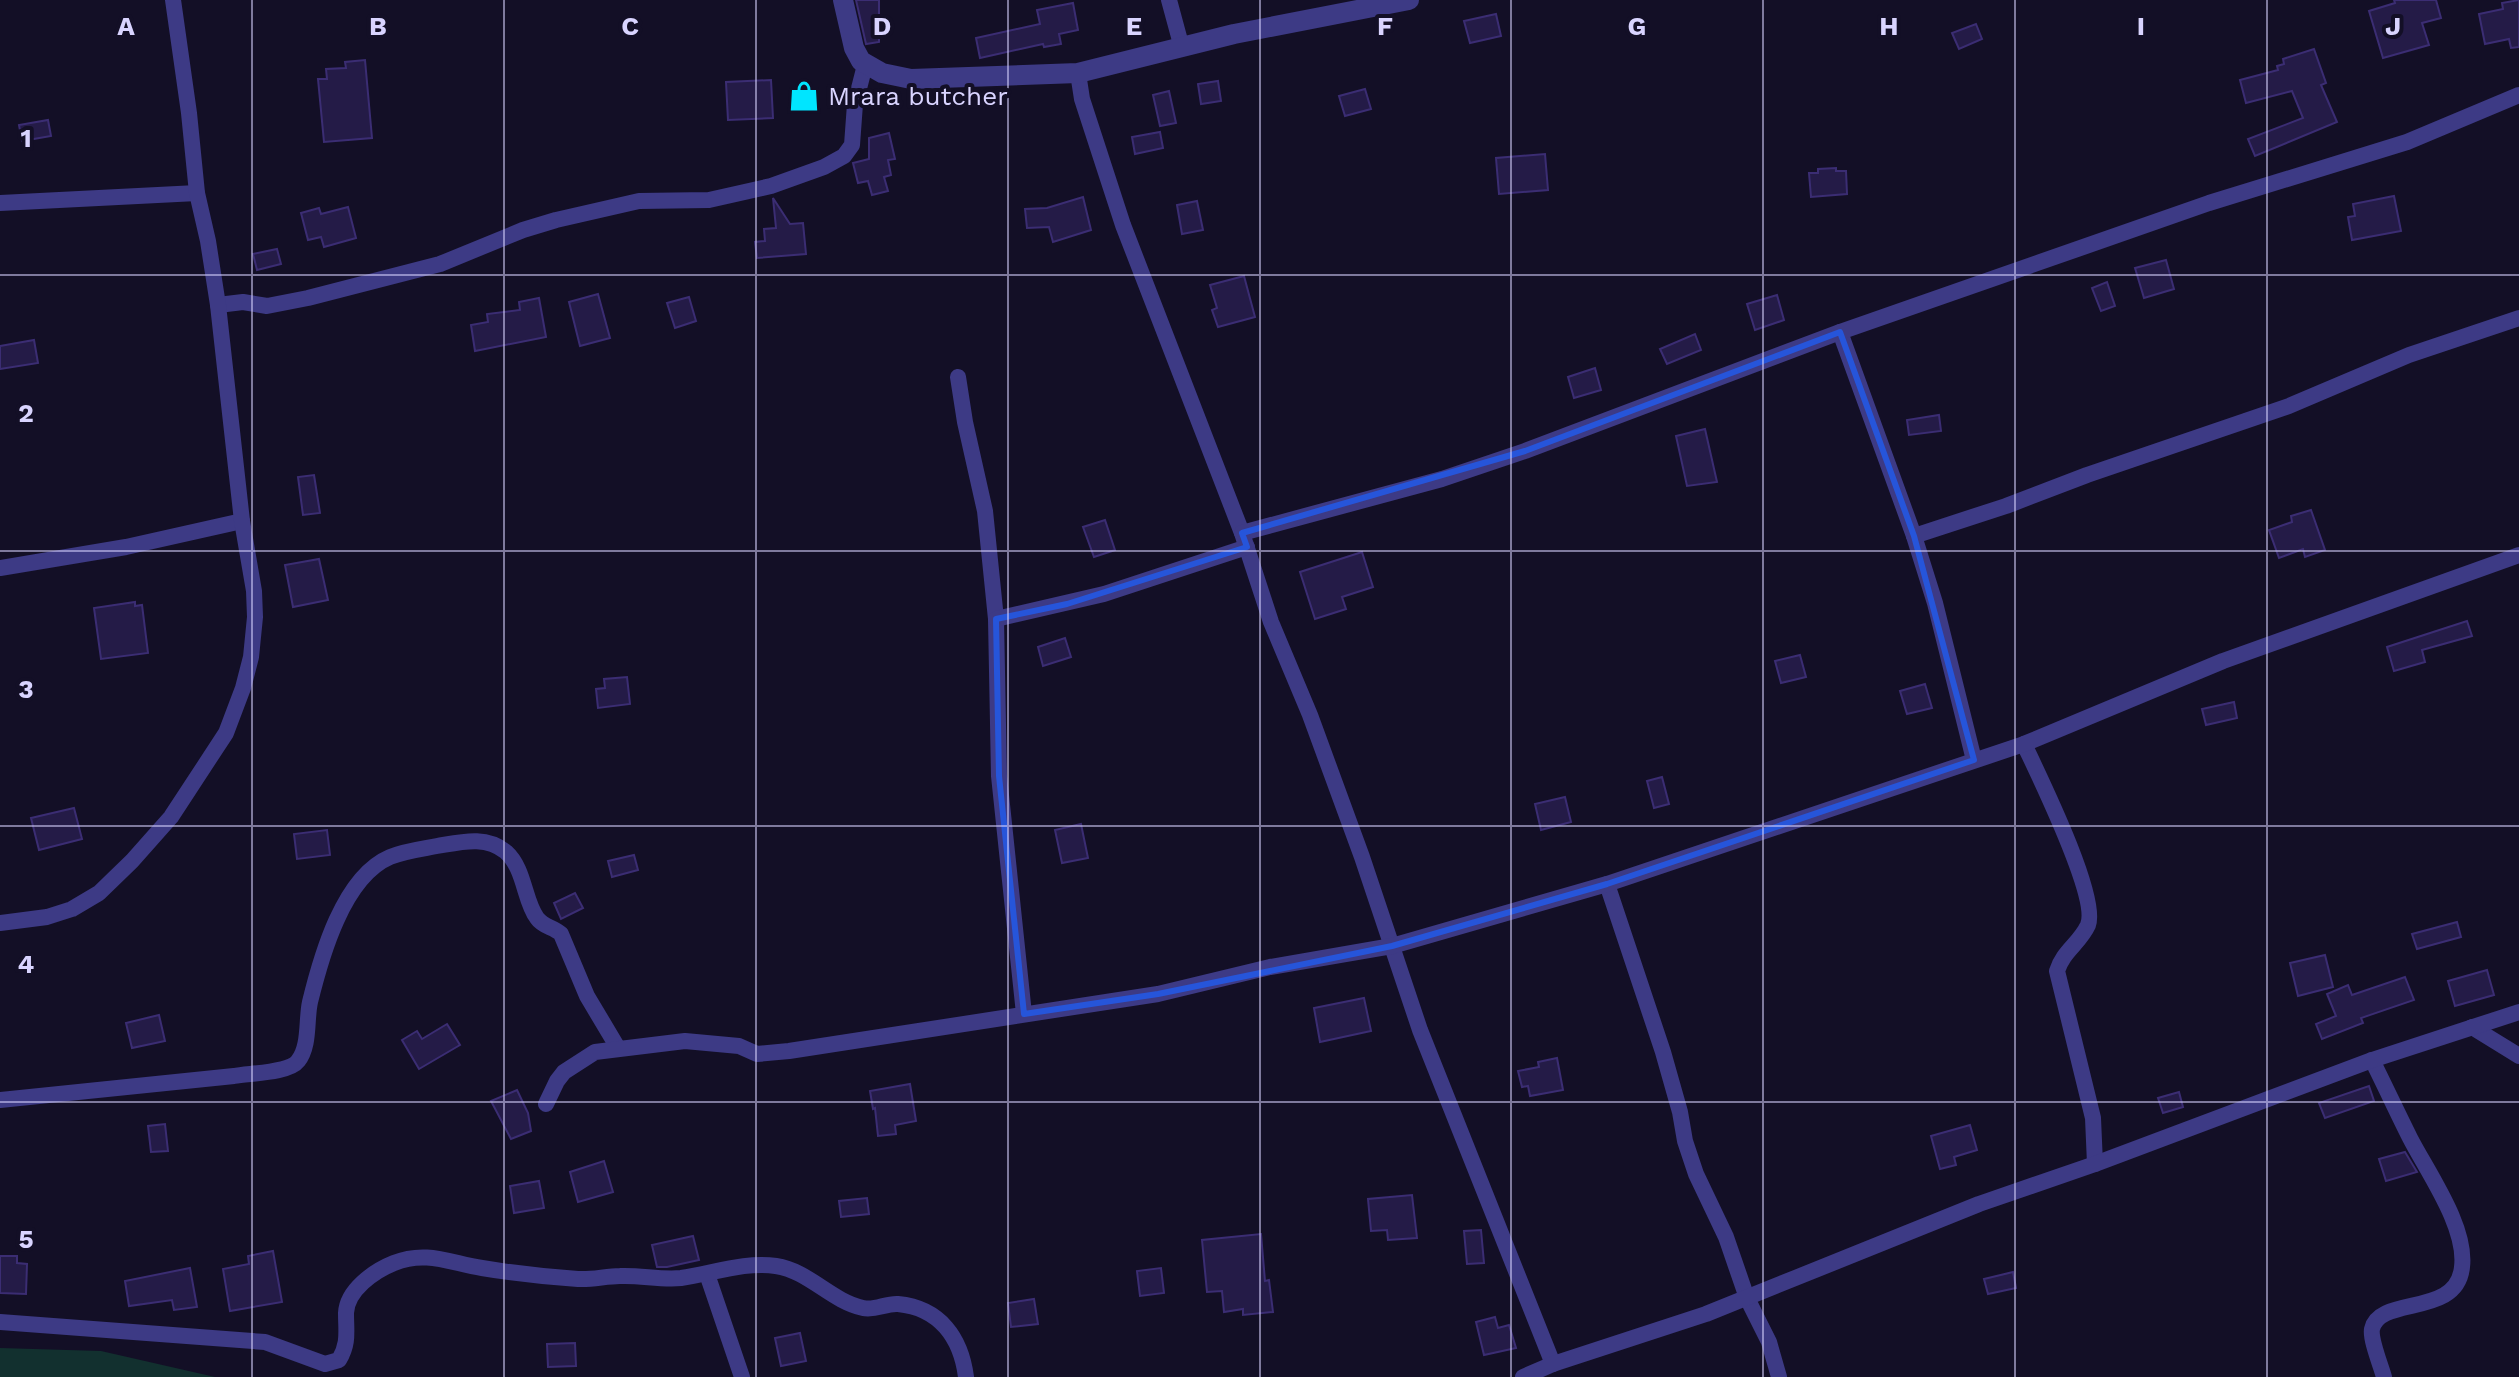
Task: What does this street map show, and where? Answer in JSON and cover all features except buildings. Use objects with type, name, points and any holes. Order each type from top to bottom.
[{"type":"street","points":[[0,923],[59,914],[99,893],[132,861],[171,817],[226,733],[251,657],[254,591],[242,521],[218,305],[197,193],[173,0]]},
{"type":"street","points":[[843,0],[854,48],[865,65],[882,73],[911,79],[1078,73],[1234,34],[1409,0]]},
{"type":"street","points":[[1169,0],[1182,48]]},
{"type":"street","points":[[218,305],[243,302],[267,306],[308,298],[440,264],[536,225],[639,201],[709,200],[771,186],[824,167],[844,156],[852,145],[855,104],[865,65]]},
{"type":"street","points":[[1078,73],[1082,99],[1123,225],[1245,540],[1271,622],[1310,715],[1425,1044],[1553,1364]]},
{"type":"street","points":[[996,619],[1104,594],[1245,540],[1483,465],[1840,332],[2209,203],[2407,142],[2519,95]]},
{"type":"street","points":[[0,203],[197,193]]},
{"type":"street","points":[[1914,536],[2289,406],[2409,355],[2519,318]]},
{"type":"street","points":[[1840,332],[1935,603],[1974,760]]},
{"type":"street","points":[[958,377],[985,511],[996,619],[999,776],[1024,1014]]},
{"type":"street","points":[[0,568],[140,544],[242,521]]},
{"type":"street","points":[[546,1104],[557,1081],[576,1062],[595,1052],[658,1043],[706,1042],[739,1046],[757,1054],[887,1037],[1158,994],[1258,970],[1392,946],[1607,884],[2024,744],[2223,661],[2519,555]]},
{"type":"street","points":[[2024,744],[2074,861],[2089,912],[2089,924],[2066,951],[2057,971],[2093,1118],[2095,1164]]},
{"type":"street","points":[[0,1100],[234,1076],[262,1070],[279,1071],[293,1066],[304,1050],[310,1003],[337,913],[355,888],[387,858],[461,842],[491,842],[509,854],[520,874],[535,916],[546,927],[561,934],[587,996],[618,1048]]},
{"type":"street","points":[[1607,884],[1663,1052],[1696,1174],[1726,1237],[1747,1298],[1769,1342],[1779,1377]]},
{"type":"street","points":[[1523,1377],[1553,1364],[1706,1314],[1965,1209],[2095,1164],[2372,1060],[2519,1012]]},
{"type":"street","points":[[2472,1027],[2519,1056]]},
{"type":"street","points":[[2372,1060],[2410,1137],[2443,1193],[2463,1256],[2458,1284],[2451,1291],[2426,1303],[2389,1313],[2374,1324],[2372,1334],[2384,1377]]},
{"type":"street","points":[[0,1322],[265,1342],[325,1364],[339,1360],[347,1345],[346,1310],[356,1289],[384,1268],[420,1255],[501,1272],[577,1279],[623,1275],[661,1280],[745,1266],[774,1265],[798,1273],[860,1307],[874,1309],[896,1304],[925,1313],[946,1325],[955,1337],[966,1377]]},
{"type":"street","points":[[707,1274],[742,1377]]},
{"type":"highlighted area","points":[[1840,332],[1914,536],[1974,760],[1607,884],[1392,946],[1158,994],[1024,1014],[999,776],[996,619],[1067,604],[1247,547],[1242,533],[1525,451]]},
{"type":"green space","points":[[0,1348],[101,1351],[215,1377],[0,1377]]},
{"type":"place","name":"Mrara butcher","points":[[804,96]]}]
